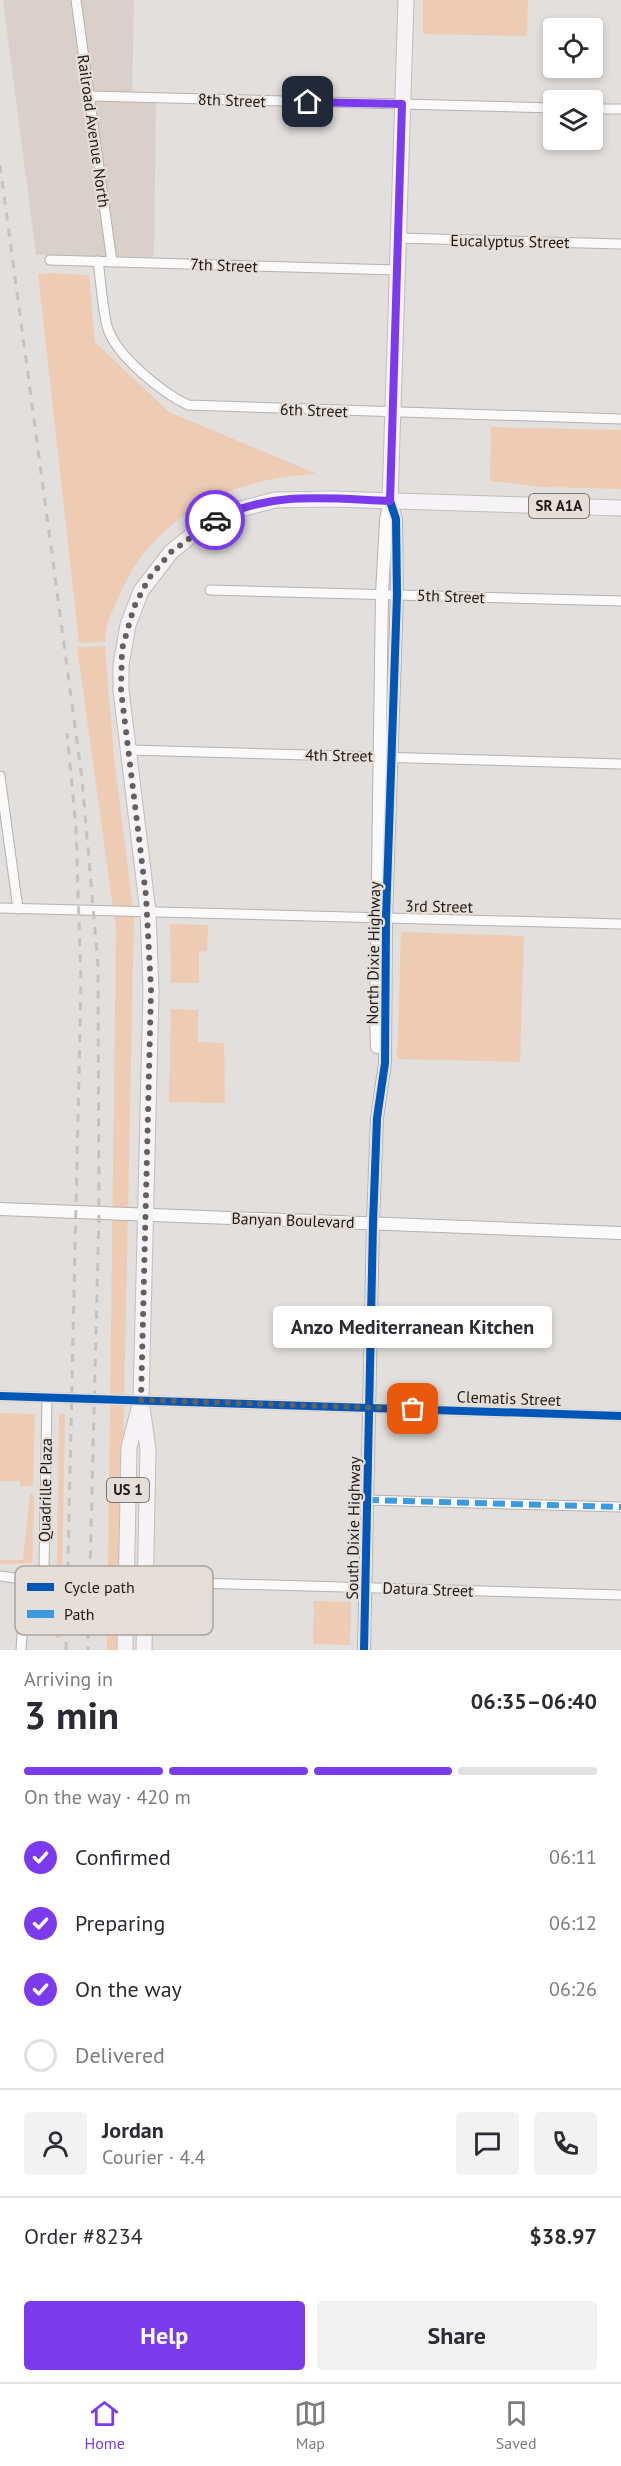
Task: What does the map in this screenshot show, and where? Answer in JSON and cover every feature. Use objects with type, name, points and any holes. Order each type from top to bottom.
[{"type":"main road","name":"North Dixie Highway","points":[[390,501],[406,0]]},
{"type":"main road","name":"US 1","points":[[146,1566],[148,1449],[141,1400],[151,990],[147,912],[121,690],[124,637],[134,607],[149,578],[171,552],[203,526],[237,510],[293,498],[390,501]]},
{"type":"main road","name":"SR A1A","points":[[390,501],[621,508]]},
{"type":"main road","name":"US 1","points":[[126,1566],[129,1447],[141,1400]]},
{"type":"main road","name":"US 1","points":[[125,1635],[125,1650]]},
{"type":"main road","name":"US 1","points":[[144,1635],[144,1650]]},
{"type":"street","name":"Railroad Avenue North","points":[[76,0],[112,262]]},
{"type":"street","name":"8th Street","points":[[90,96],[543,108]]},
{"type":"street","points":[[603,109],[621,109]]},
{"type":"street","name":"Eucalyptus Street","points":[[398,238],[621,244]]},
{"type":"street","name":"7th Street","points":[[51,260],[397,270]]},
{"type":"street","name":"6th Street","points":[[98,261],[107,326],[114,343],[166,394],[188,405],[621,419]]},
{"type":"street","name":"North Dixie Highway","points":[[386,756],[382,594],[386,520],[390,501]]},
{"type":"street","name":"North Dixie Highway","points":[[369,1407],[377,1119],[383,1078],[382,918],[386,756],[397,595],[396,519],[390,501]]},
{"type":"street","name":"5th Street","points":[[210,590],[621,601]]},
{"type":"street","name":"4th Street","points":[[129,750],[621,764]]},
{"type":"street","points":[[0,776],[18,909]]},
{"type":"street","name":"3rd Street","points":[[0,908],[621,924]]},
{"type":"street","name":"Banyan Boulevard","points":[[0,1209],[621,1233]]},
{"type":"street","name":"Clematis Street","points":[[0,1396],[621,1416]]},
{"type":"street","name":"Quadrille Plaza","points":[[44,1566],[47,1398]]},
{"type":"street","name":"South Dixie Highway","points":[[364,1650],[369,1407]]},
{"type":"street","points":[[367,1500],[621,1507]]},
{"type":"street","points":[[0,1576],[15,1578]]},
{"type":"street","name":"Datura Street","points":[[213,1584],[621,1594]]},
{"type":"street","name":"Quadrille Plaza","points":[[21,1650],[22,1635]]},
{"type":"shaded area","points":[[3,0],[134,0],[132,102],[156,103],[154,254],[151,257],[36,255]]},
{"type":"shaded area","points":[[423,0],[528,0],[527,36],[423,34]]},
{"type":"shaded area","points":[[38,274],[89,275],[95,342],[169,412],[317,474],[256,483],[227,492],[175,522],[153,542],[135,566],[112,612],[106,629],[105,642],[79,643]]},
{"type":"shaded area","points":[[491,427],[621,430],[621,489],[543,487],[490,481]]},
{"type":"shaded area","points":[[105,646],[114,757],[134,916],[121,1566],[108,1566],[116,929],[77,647]]},
{"type":"shaded area","points":[[170,924],[208,925],[207,951],[199,952],[199,983],[171,983]]},
{"type":"shaded area","points":[[401,932],[524,936],[520,1062],[397,1059]]},
{"type":"shaded area","points":[[171,1009],[198,1010],[198,1042],[224,1043],[225,1103],[169,1102]]},
{"type":"shaded area","points":[[0,1413],[35,1414],[33,1486],[20,1486],[20,1481],[0,1481]]},
{"type":"shaded area","points":[[62,1413],[65,1415],[62,1566],[57,1566],[59,1415]]},
{"type":"shaded area","points":[[30,1494],[33,1494],[34,1499],[32,1563],[0,1564],[0,1560],[23,1560]]},
{"type":"shaded area","points":[[314,1601],[351,1602],[350,1645],[313,1644]]},
{"type":"shaded area","points":[[107,1635],[119,1635],[119,1650],[107,1650]]},
{"type":"railway","points":[[0,165],[82,779],[98,965],[99,1213],[90,1566]]},
{"type":"railway","points":[[67,733],[76,828],[81,983],[68,1566]]},
{"type":"railway","points":[[66,1635],[66,1650]]},
{"type":"railway","points":[[88,1635],[88,1650]]},
{"type":"marked path","points":[[367,1500],[621,1507]]},
{"type":"cycle path","points":[[364,1650],[373,1223],[377,1118],[385,1063],[386,918],[397,595],[396,519],[390,501]]},
{"type":"cycle path","points":[[0,1396],[621,1416]]},
{"type":"way so far","points":[[215,520],[186,538],[149,578],[134,607],[122,649],[121,690],[146,896],[151,990],[141,1400],[413,1409]]},
{"type":"place","name":"Anzo Mediterranean Kitchen","points":[[413,1409]]},
{"type":"route","points":[[215,520],[237,510],[274,500],[293,498],[390,501],[402,104],[308,102]]}]
